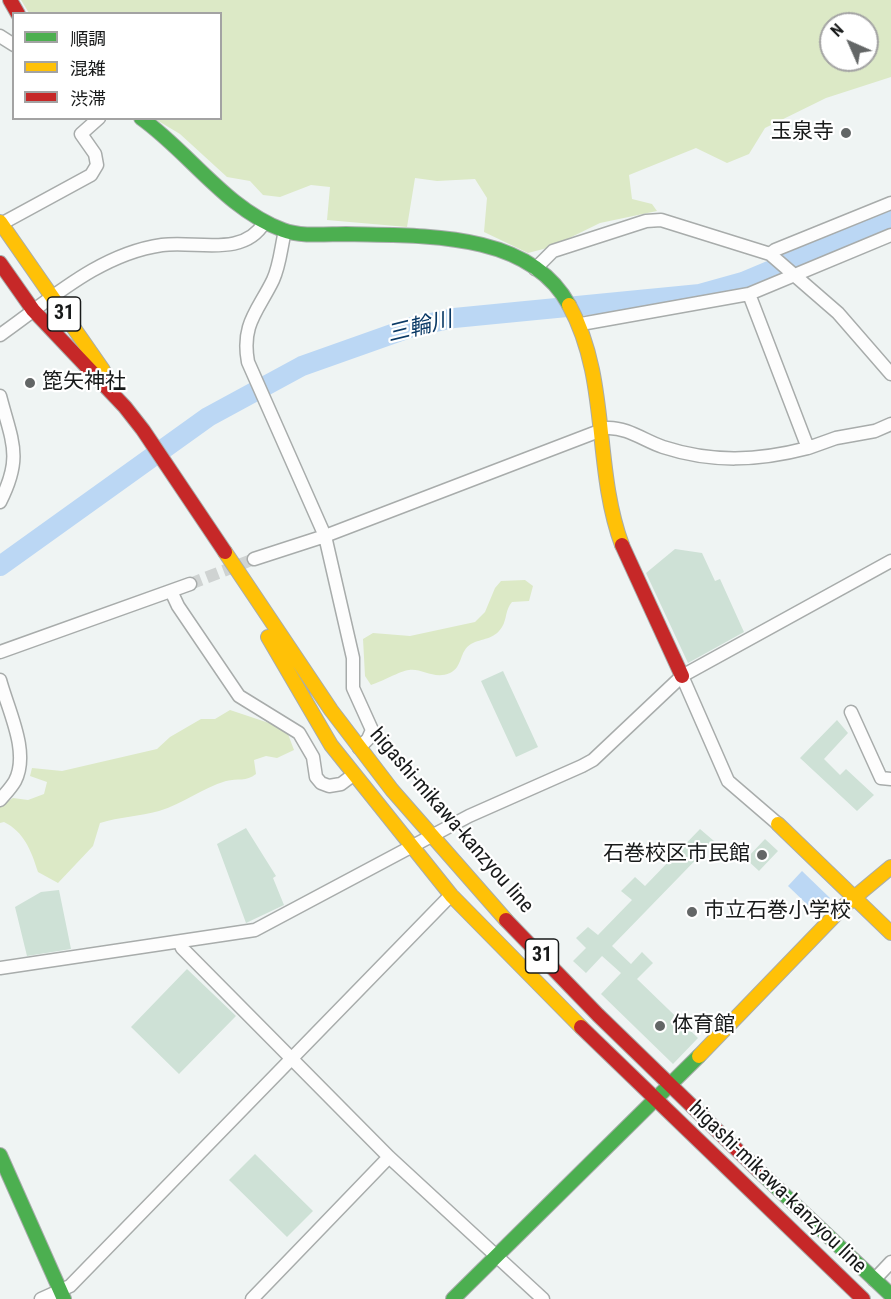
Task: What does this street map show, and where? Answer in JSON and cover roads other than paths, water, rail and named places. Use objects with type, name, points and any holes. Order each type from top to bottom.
[{"type":"main road","points":[[144,120],[177,145],[235,201],[264,223],[285,231],[455,242],[491,248],[516,256],[535,268],[562,294],[580,322],[592,357],[598,430],[612,518],[681,676]]},
{"type":"main road","name":"higashi-mikawa-kanzyou line","points":[[1,223],[113,384],[125,407]]},
{"type":"main road","name":"higashi-mikawa-kanzyou line","points":[[0,263],[33,310],[125,407],[143,430],[239,576],[359,748],[431,837],[514,927],[671,1084],[891,1295]]},
{"type":"main road","name":"higashi-mikawa-kanzyou line","points":[[239,576],[287,673],[325,737],[353,776],[452,895],[522,969],[859,1298]]},
{"type":"main road","points":[[778,825],[891,933]]},
{"type":"main road","points":[[453,1299],[671,1084],[854,897],[891,867]]},
{"type":"main road","points":[[0,1155],[62,1294]]},
{"type":"street","points":[[1,223],[91,174],[98,165],[95,154],[81,134],[97,120]]},
{"type":"street","points":[[772,256],[775,250],[891,202]]},
{"type":"street","points":[[535,268],[553,251],[646,221],[662,220],[772,256],[838,313],[891,374]]},
{"type":"street","points":[[0,335],[51,296],[85,274],[142,250],[164,244],[208,246],[247,239],[258,233],[264,223]]},
{"type":"street","points":[[285,231],[278,268],[248,327],[245,347],[265,402],[325,536],[353,658],[353,688],[372,730],[368,740],[359,748]]},
{"type":"street","points":[[580,322],[750,294],[792,273],[891,235]]},
{"type":"street","points":[[750,294],[808,448]]},
{"type":"street","points":[[0,396],[13,441],[15,464],[0,502]]},
{"type":"street","points":[[254,559],[325,536],[598,430],[622,429],[644,440],[693,457],[732,460],[780,455],[836,438],[875,431],[891,424]]},
{"type":"street","points":[[0,968],[180,943],[255,930],[469,816],[592,760],[681,676],[891,561]]},
{"type":"street","points":[[0,652],[190,584]]},
{"type":"street","points":[[171,591],[178,606],[238,696],[299,733],[313,758],[316,777],[321,783],[329,786],[341,784],[353,776]]},
{"type":"street","points":[[681,676],[728,781],[778,825]]},
{"type":"street","points":[[0,680],[20,750],[19,768],[14,783],[0,800]]},
{"type":"street","points":[[851,712],[880,778],[891,779]]},
{"type":"street","points":[[41,1299],[62,1294],[452,895]]},
{"type":"street","points":[[180,943],[182,948],[389,1157],[497,1254],[543,1299]]},
{"type":"street","points":[[252,1299],[389,1157]]},
{"type":"street","points":[[874,1280],[891,1262]]},
{"type":"water","points":[[802,871],[830,898],[816,913],[788,886]]},
{"type":"waterway","name":"三輪川","points":[[0,566],[208,417],[302,366],[412,327],[454,318],[700,294],[743,282],[891,220]]},
{"type":"tunnel","points":[[190,584],[254,559]]},
{"type":"place","name":"玉泉寺","points":[[846,133]]},
{"type":"place","name":"箆矢神社","points":[[30,383]]},
{"type":"place","name":"石巻校区市民館","points":[[762,855]]},
{"type":"place","name":"市立石巻小学校","points":[[692,912]]},
{"type":"place","name":"体育館","points":[[660,1026]]}]
